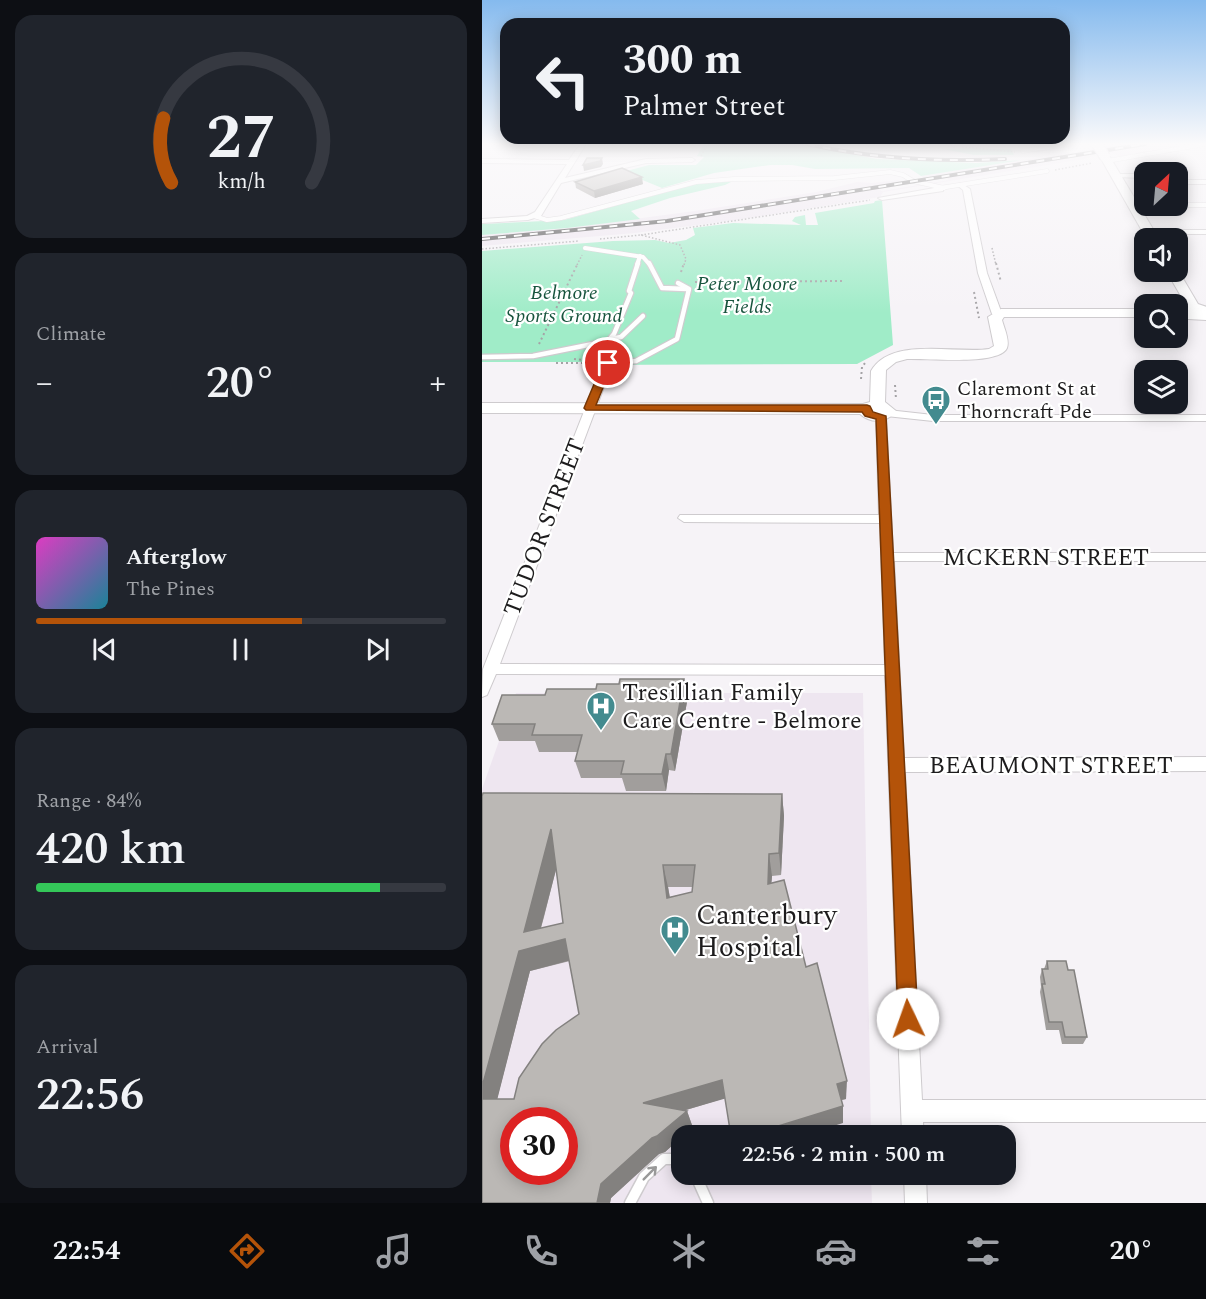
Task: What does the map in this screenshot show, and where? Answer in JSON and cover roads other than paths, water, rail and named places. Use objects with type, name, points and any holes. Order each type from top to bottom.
[{"type":"street","points":[[482,221],[534,216],[540,212],[548,200]]},
{"type":"street","points":[[968,200],[984,276],[993,308],[998,314]]},
{"type":"street","points":[[1130,200],[1149,228]]},
{"type":"street","points":[[1188,233],[1206,232]]},
{"type":"street","points":[[1178,282],[1196,317],[1206,316]]},
{"type":"street","points":[[998,314],[1134,313]]},
{"type":"street","points":[[913,1125],[886,557],[882,409],[878,361],[911,354],[995,352],[1001,344],[995,320],[998,314]]},
{"type":"street","name":"TUDOR STREET","points":[[482,692],[608,363]]},
{"type":"street","points":[[482,408],[882,409],[933,418],[1206,418]]},
{"type":"street","points":[[684,518],[885,519]]},
{"type":"street","name":"MCKERN STREET","points":[[886,557],[1206,557]]},
{"type":"street","points":[[490,669],[891,670]]},
{"type":"street","name":"BEAUMONT STREET","points":[[896,765],[1206,765]]},
{"type":"street","points":[[912,1111],[1206,1111]]},
{"type":"street","points":[[915,1185],[916,1203]]},
{"type":"lane","points":[[534,216],[547,220],[561,218],[628,200]]},
{"type":"lane","points":[[1188,205],[1206,206]]},
{"type":"lane","points":[[585,248],[640,256],[648,261],[664,289],[689,289]]},
{"type":"lane","points":[[611,339],[631,293],[629,291],[640,256]]},
{"type":"lane","points":[[677,283],[689,289]]},
{"type":"lane","points":[[608,363],[636,361],[677,339],[689,289]]},
{"type":"lane","points":[[482,357],[533,356],[603,344],[621,337],[643,316]]},
{"type":"lane","points":[[630,1203],[644,1177],[664,1159],[671,1159]]},
{"type":"lane","points":[[700,1185],[707,1203]]},
{"type":"railway","points":[[482,239],[667,221],[796,200]]},
{"type":"place","name":"Claremont St at Thorncraft Pde","points":[[936,426]]},
{"type":"place","name":"Tresillian Family Care Centre - Belmore","points":[[601,732]]},
{"type":"place","name":"Canterbury Hospital","points":[[675,956]]},
{"type":"park label","name":"Peter Moore Fields","points":[[747,294]]},
{"type":"park label","name":"Belmore Sports Ground","points":[[564,304]]}]
